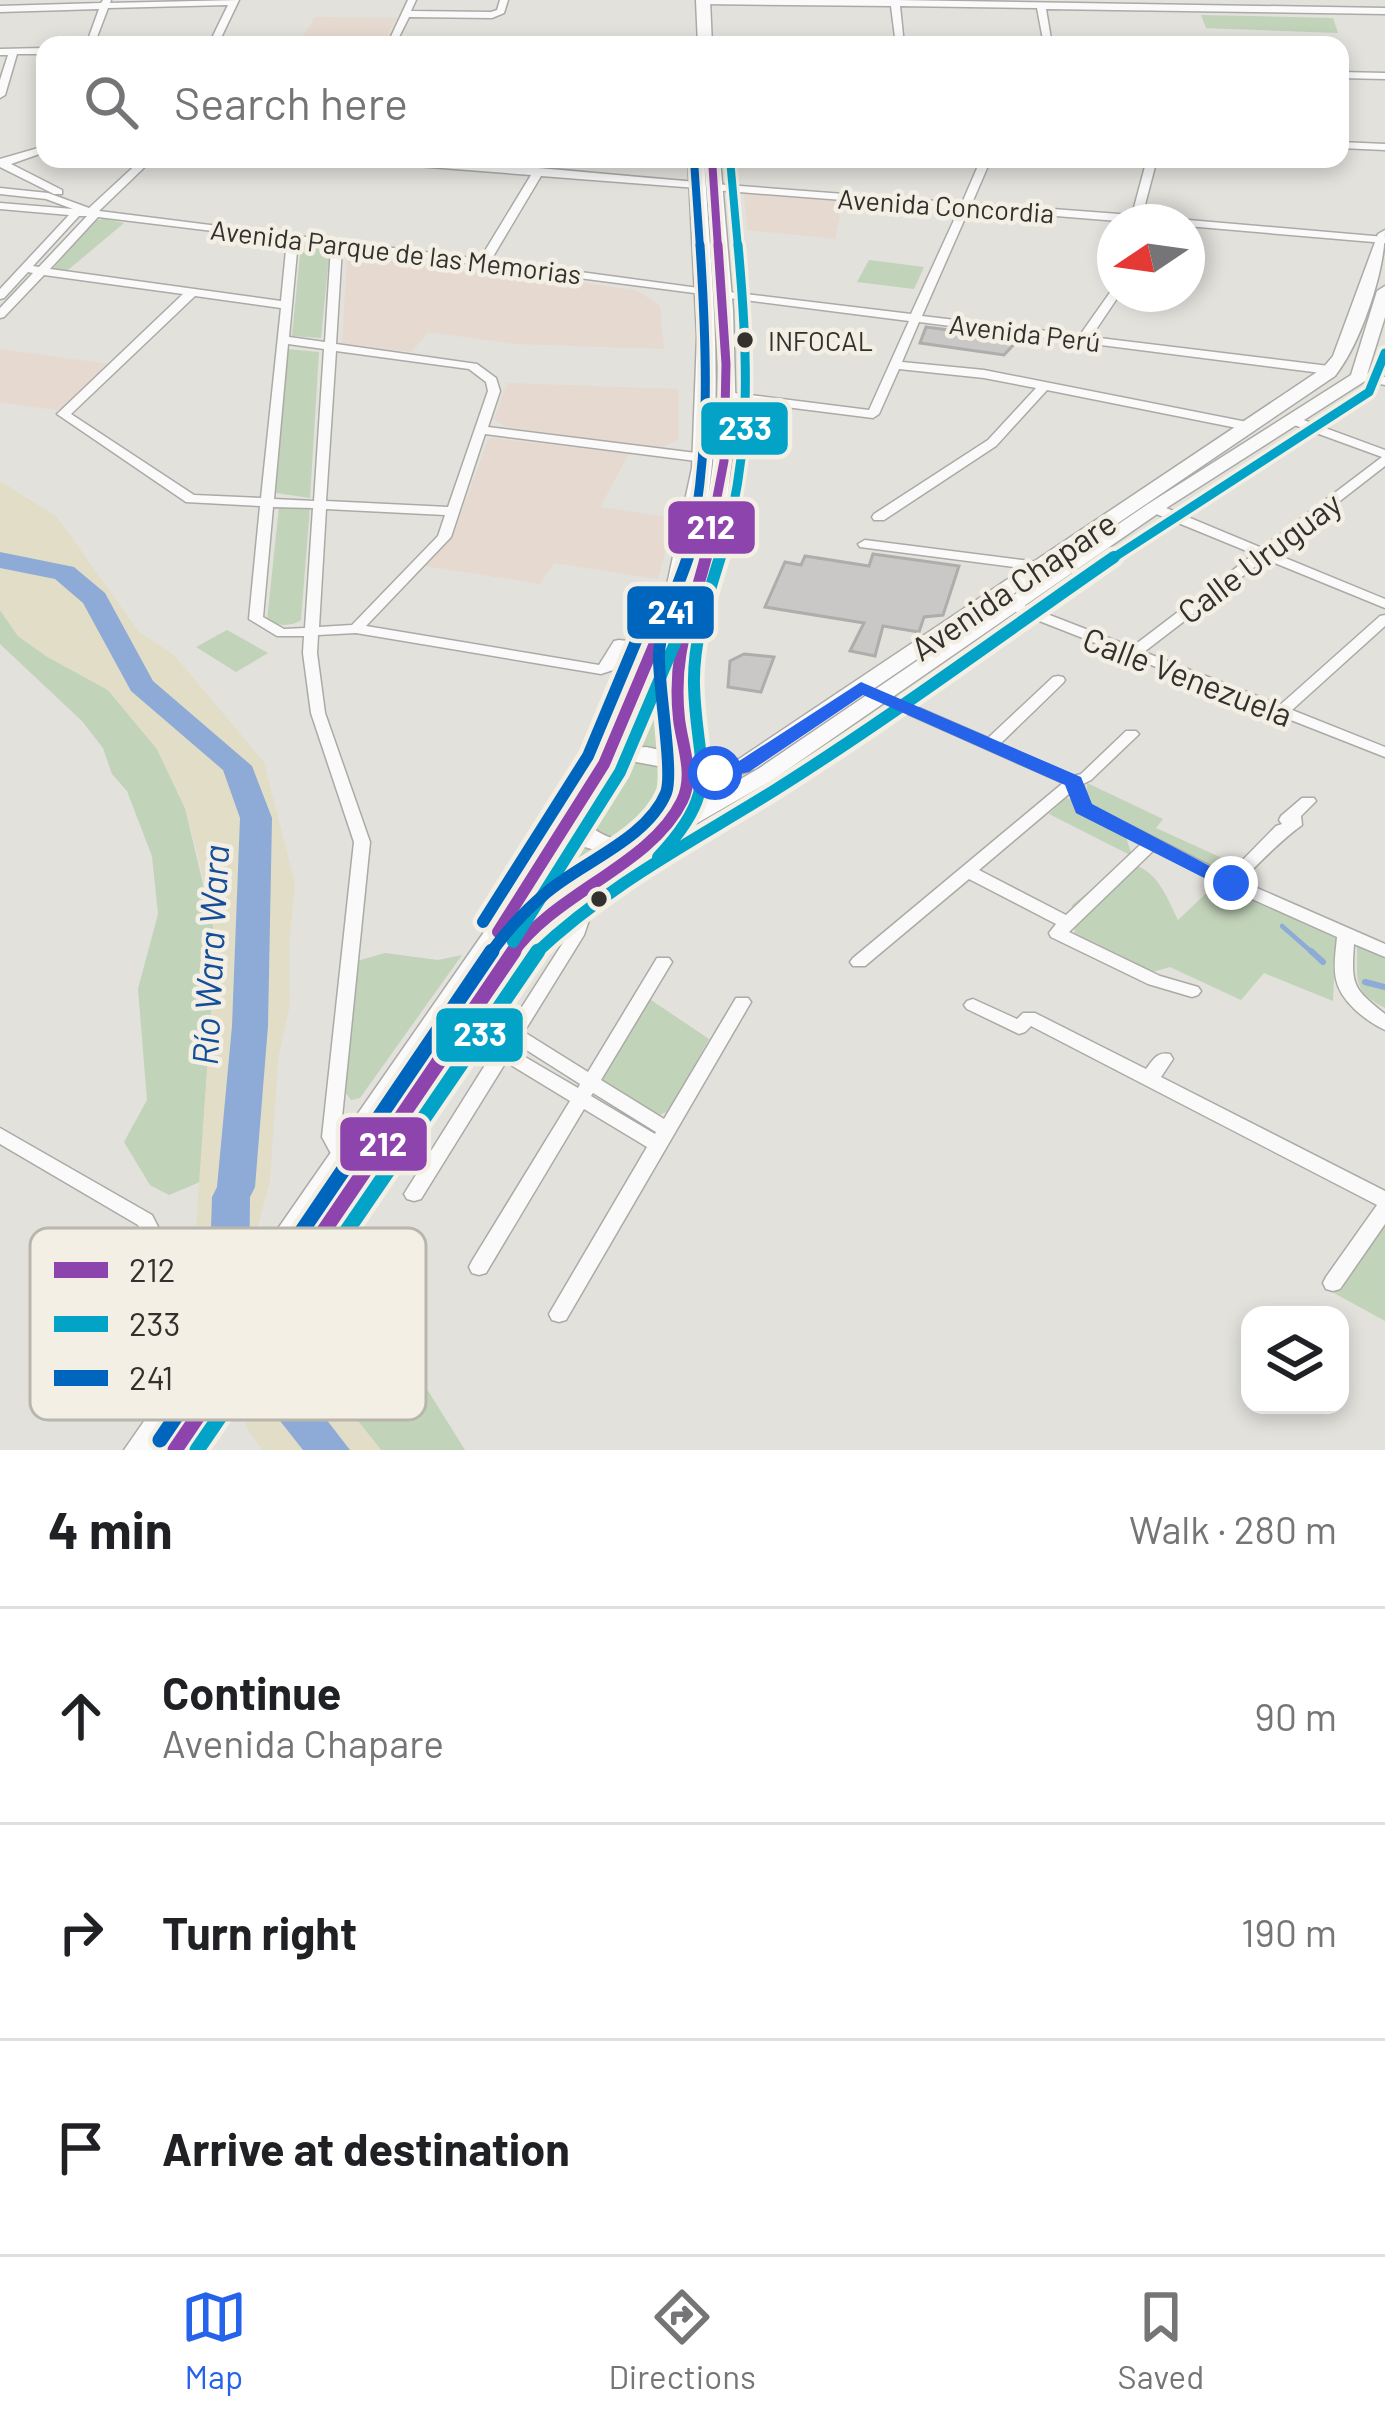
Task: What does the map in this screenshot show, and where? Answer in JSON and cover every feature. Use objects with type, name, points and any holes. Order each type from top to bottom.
[{"type":"highway","points":[[690,0],[692,36]]},
{"type":"highway","points":[[703,1],[705,36]]},
{"type":"highway","points":[[699,168],[706,186]]},
{"type":"highway","points":[[303,1228],[342,1156],[577,812],[604,764],[654,648],[689,546],[704,458],[711,292],[706,186],[710,168]]},
{"type":"highway","points":[[313,1228],[520,943],[649,841],[677,812],[688,768],[676,650],[716,512],[724,460],[726,396],[711,292]]},
{"type":"highway","points":[[604,764],[628,754],[647,754],[688,768]]},
{"type":"highway","points":[[577,812],[580,828],[599,844],[649,841]]},
{"type":"highway","points":[[142,1450],[167,1420]]},
{"type":"highway","points":[[175,1450],[188,1420]]},
{"type":"main road","points":[[1345,372],[1384,238]]},
{"type":"main road","points":[[1345,372],[1385,291]]},
{"type":"main road","name":"Avenida Chapare","points":[[649,841],[1002,602],[1290,419],[1345,372]]},
{"type":"main road","name":"Avenida Chapare","points":[[1002,602],[1039,566],[1247,426],[1345,372]]},
{"type":"main road","name":"Avenida Chapare","points":[[688,768],[723,773],[756,769]]},
{"type":"street","points":[[396,36],[412,0]]},
{"type":"street","points":[[406,14],[492,15],[499,14],[504,0]]},
{"type":"street","points":[[0,4],[234,1],[217,36]]},
{"type":"street","points":[[703,1],[1263,5],[1385,11]]},
{"type":"street","points":[[93,36],[106,3]]},
{"type":"street","points":[[895,3],[899,36]]},
{"type":"street","points":[[1043,4],[1047,36]]},
{"type":"street","points":[[0,52],[36,51]]},
{"type":"street","points":[[0,95],[13,52]]},
{"type":"street","points":[[1349,75],[1385,76]]},
{"type":"street","points":[[1349,145],[1385,147]]},
{"type":"street","points":[[0,163],[36,151]]},
{"type":"street","points":[[0,163],[60,193],[56,198]]},
{"type":"street","points":[[0,315],[139,168]]},
{"type":"street","name":"Avenida Concordia","points":[[484,168],[1097,217]]},
{"type":"street","points":[[726,396],[873,414],[982,168]]},
{"type":"street","points":[[1140,204],[1150,168]]},
{"type":"street","points":[[484,262],[538,172]]},
{"type":"street","points":[[0,190],[56,198],[93,213]]},
{"type":"street","points":[[0,206],[93,213]]},
{"type":"street","name":"Avenida Parque de las Memorias","points":[[93,213],[711,292]]},
{"type":"street","points":[[0,296],[76,214]]},
{"type":"street","name":"Avenida Concordia","points":[[1205,224],[1384,238]]},
{"type":"street","points":[[293,237],[256,619],[282,633],[356,629],[601,670],[608,668],[619,644],[654,648]]},
{"type":"street","points":[[337,242],[311,632],[314,697],[362,842],[331,1137],[342,1156]]},
{"type":"street","points":[[28,269],[286,305]]},
{"type":"street","points":[[192,292],[63,414],[191,499],[453,511]]},
{"type":"street","name":"Avenida Perú","points":[[711,292],[1385,380]]},
{"type":"street","points":[[1083,340],[1102,312]]},
{"type":"street","points":[[281,340],[458,363],[486,373],[494,391],[444,537],[356,629]]},
{"type":"street","points":[[893,365],[936,367],[1247,426]]},
{"type":"street","points":[[878,517],[992,443],[1044,386]]},
{"type":"street","points":[[1290,419],[1385,457]]},
{"type":"street","points":[[479,430],[704,458]]},
{"type":"street","name":"Calle Uruguay","points":[[1132,654],[1385,457]]},
{"type":"street","points":[[1154,508],[1385,604]]},
{"type":"street","points":[[865,544],[1039,566]]},
{"type":"street","name":"Calle Venezuela","points":[[1002,602],[1385,752]]},
{"type":"street","points":[[1281,712],[1385,619]]},
{"type":"street","points":[[991,744],[1058,680]]},
{"type":"street","points":[[870,692],[1074,782],[1083,808],[1230,882],[1385,951]]},
{"type":"street","points":[[859,962],[1074,782],[1086,777],[1131,734]]},
{"type":"street","points":[[1230,882],[1308,801]]},
{"type":"street","points":[[1151,844],[1057,933],[1154,980],[1192,991]]},
{"type":"street","points":[[967,871],[1065,922]]},
{"type":"street","points":[[414,1194],[576,935],[595,880]]},
{"type":"street","points":[[1346,933],[1343,982],[1349,998],[1385,1024]]},
{"type":"street","points":[[479,1267],[663,962]]},
{"type":"street","points":[[559,1314],[742,1002]]},
{"type":"street","points":[[973,1005],[1019,1028],[1029,1017],[1385,1205],[1333,1283]]},
{"type":"street","points":[[466,1017],[514,1034],[586,1090],[663,1138]]},
{"type":"street","points":[[466,1017],[502,1052],[586,1090]]},
{"type":"street","points":[[1149,1079],[1164,1059]]},
{"type":"street","points":[[0,1135],[145,1220],[149,1228]]},
{"type":"shaded area","points":[[315,17],[397,18],[386,36],[304,36]]},
{"type":"shaded area","points":[[744,193],[843,201],[835,239],[747,230]]},
{"type":"shaded area","points":[[363,254],[636,290],[660,306],[664,349],[515,344],[429,332],[411,352],[342,343],[347,259]]},
{"type":"shaded area","points":[[0,349],[110,364],[55,410],[0,402]]},
{"type":"shaded area","points":[[507,383],[679,389],[678,440],[660,448],[506,427],[494,419]]},
{"type":"shaded area","points":[[488,440],[629,454],[600,507],[674,518],[658,579],[554,563],[540,584],[425,566],[453,536]]},
{"type":"green space","points":[[1201,15],[1333,18],[1338,33],[1206,28]]},
{"type":"green space","points":[[92,221],[124,223],[68,270],[53,269]]},
{"type":"green space","points":[[301,244],[330,247],[321,338],[292,336]]},
{"type":"green space","points":[[869,260],[924,267],[914,289],[857,282]]},
{"type":"green space","points":[[286,349],[319,352],[310,498],[276,493]]},
{"type":"green space","points":[[310,506],[301,620],[275,624],[267,620],[279,507]]},
{"type":"green space","points":[[0,610],[18,636],[108,690],[157,749],[185,808],[216,939],[200,1182],[169,1195],[150,1185],[124,1142],[147,1100],[138,989],[158,914],[152,856],[127,791],[112,774],[103,748],[82,721],[0,644]]},
{"type":"green space","points":[[227,630],[268,653],[236,672],[196,647]]},
{"type":"green space","points":[[656,673],[663,674],[676,756],[661,749],[626,748]]},
{"type":"green space","points":[[626,761],[666,765],[671,788],[655,824],[634,840],[622,842],[593,833],[588,818],[613,771]]},
{"type":"green space","points":[[1087,783],[1163,819],[1156,828],[1233,863],[1219,869],[1098,811],[1087,800]]},
{"type":"green space","points":[[1066,798],[1081,813],[1126,837],[1132,856],[1049,814]]},
{"type":"green space","points":[[572,836],[591,850],[610,855],[540,906],[483,971]]},
{"type":"green space","points":[[1126,862],[1153,877],[1178,920],[1218,882],[1336,937],[1333,1001],[1264,973],[1241,1000],[1170,967],[1149,973],[1075,936],[1072,905]]},
{"type":"green space","points":[[1357,945],[1385,959],[1385,1008],[1361,990]]},
{"type":"green space","points":[[385,953],[438,960],[462,955],[360,1098],[351,1100],[346,1093],[354,962]]},
{"type":"green space","points":[[648,998],[709,1039],[669,1111],[654,1117],[601,1083]]},
{"type":"green space","points":[[1385,1218],[1385,1321],[1334,1293]]},
{"type":"green space","points":[[426,1388],[465,1450],[381,1450],[357,1420],[426,1420]]},
{"type":"sand","points":[[0,481],[57,517],[139,632],[174,655],[264,762],[295,884],[290,1004],[278,1059],[270,1181],[257,1228],[196,1228],[216,939],[185,808],[157,749],[108,690],[18,636],[0,610]]},
{"type":"sand","points":[[244,1420],[357,1420],[381,1450],[263,1450]]},
{"type":"building","points":[[926,327],[1019,339],[1004,355],[920,343]]},
{"type":"building","points":[[873,554],[959,566],[943,615],[924,617],[919,632],[883,626],[875,656],[850,651],[864,623],[765,607],[785,562],[801,565],[805,556],[869,566]]},
{"type":"building","points":[[744,654],[774,657],[761,692],[728,687],[730,661]]},
{"type":"waterway","name":"Río Wara Wara","points":[[0,560],[64,573],[95,599],[141,685],[237,766],[256,818],[250,1026],[230,1228]]},
{"type":"waterway","points":[[1282,926],[1314,954]]},
{"type":"waterway","points":[[1311,951],[1323,962]]},
{"type":"waterway","points":[[1365,982],[1385,987]]},
{"type":"waterway","name":"Río Wara Wara","points":[[304,1420],[328,1450]]},
{"type":"transit line","name":"241","points":[[304,1228],[506,931],[548,891],[641,825],[666,794],[670,771],[661,720],[659,649],[688,557],[706,459],[708,364],[695,168]]},
{"type":"transit line","name":"212","points":[[326,1228],[520,943],[559,906],[652,839],[683,800],[688,771],[679,719],[677,650],[705,561],[724,461],[726,364],[713,168]]},
{"type":"transit line","name":"233","points":[[658,857],[683,831],[703,784],[695,654],[735,508],[744,446],[744,323],[731,168]]},
{"type":"transit line","name":"233","points":[[348,1228],[534,955],[571,920],[656,858],[776,789],[1164,523],[1369,392],[1385,353]]},
{"type":"transit line","name":"241","points":[[483,922],[588,756],[647,615]]},
{"type":"transit line","name":"212","points":[[498,932],[604,764],[664,622]]},
{"type":"transit line","name":"233","points":[[513,942],[620,772],[681,629]]},
{"type":"transit line","name":"241","points":[[160,1440],[174,1420]]},
{"type":"transit line","name":"212","points":[[175,1450],[195,1420]]},
{"type":"transit line","name":"233","points":[[197,1450],[217,1420]]},
{"type":"place","name":"INFOCAL","points":[[745,340]]},
{"type":"route","points":[[715,773],[742,767],[861,688],[1074,782],[1083,808],[1231,883]]}]
